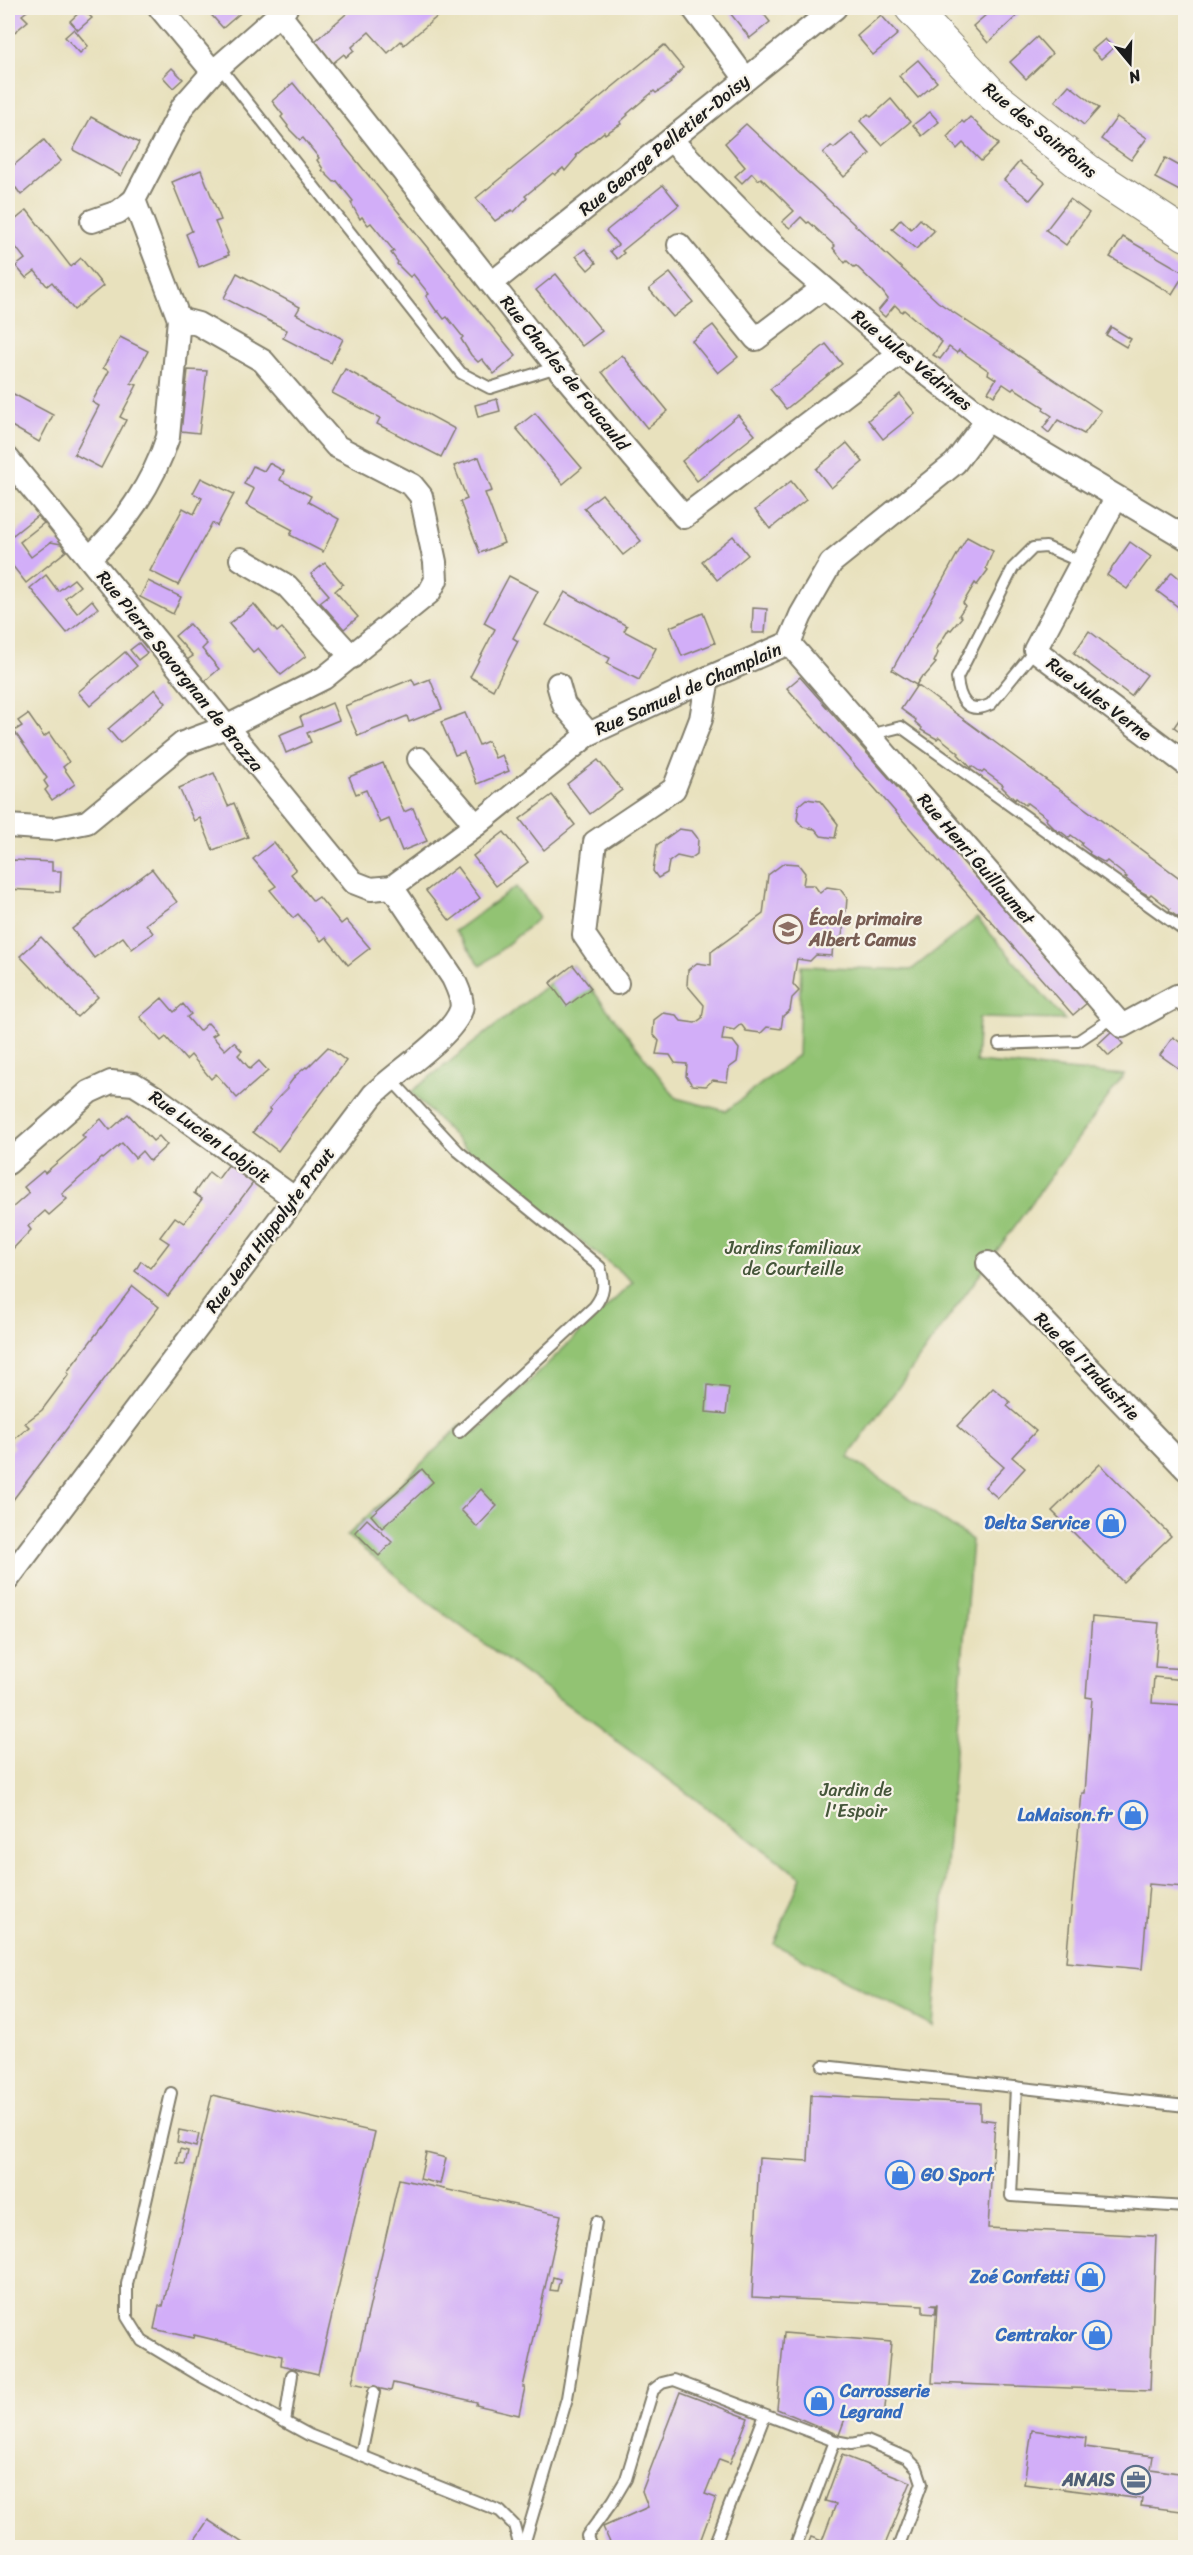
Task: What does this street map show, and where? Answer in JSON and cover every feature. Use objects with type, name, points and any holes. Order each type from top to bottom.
[{"type":"street","points":[[160,8],[216,69]]},
{"type":"street","points":[[693,8],[746,79]]},
{"type":"street","name":"Rue George Pelletier-Doisy","points":[[492,283],[834,8]]},
{"type":"street","name":"Rue des Sainfoins","points":[[911,8],[994,96],[1089,171],[1185,235]]},
{"type":"street","points":[[92,221],[118,212],[134,200],[183,106],[216,69],[283,11]]},
{"type":"street","name":"Rue Charles de Foucauld","points":[[283,11],[557,367],[684,518],[900,353]]},
{"type":"street","name":"Rue Jules Védrines","points":[[671,140],[773,244],[900,353],[987,420],[1185,538]]},
{"type":"street","name":"Rue Pierre Savorgnan de Brazza","points":[[134,200],[179,319],[168,437],[162,456],[128,514],[109,540],[89,558],[353,882],[382,888]]},
{"type":"street","points":[[679,245],[756,339],[823,288]]},
{"type":"street","points":[[8,826],[52,829],[87,822],[183,743],[226,727],[324,678],[429,593],[436,580],[435,562],[421,496],[412,486],[336,446],[263,361],[198,324],[179,319]]},
{"type":"street","name":"Rue Samuel de Champlain","points":[[382,888],[476,825],[589,734],[708,678],[789,644],[801,615],[831,563],[955,463],[987,420]]},
{"type":"street","points":[[8,459],[89,558]]},
{"type":"street","name":"Rue Jules Verne","points":[[1116,498],[1035,650],[1185,765]]},
{"type":"street","points":[[241,559],[287,586],[352,657]]},
{"type":"street","name":"Rue Henri Guillaumet","points":[[789,644],[1114,1017]]},
{"type":"street","points":[[617,983],[584,935],[596,842],[674,789],[701,719],[708,678]]},
{"type":"street","points":[[558,684],[564,705],[589,734]]},
{"type":"street","points":[[419,759],[476,825]]},
{"type":"street","name":"Rue Jean Hippolyte Prout","points":[[8,1579],[373,1095],[452,1026],[462,1008],[460,993],[453,978],[382,888]]},
{"type":"street","points":[[1114,1017],[1122,1026],[1183,995]]},
{"type":"street","name":"Rue Lucien Lobjoit","points":[[8,1163],[89,1092],[111,1082],[134,1084],[294,1198]]},
{"type":"street","name":"Rue de l'Industrie","points":[[987,1263],[1185,1469]]},
{"type":"lane","points":[[216,69],[461,373],[490,388],[557,367]]},
{"type":"lane","points":[[1035,650],[990,704],[981,709],[969,706],[959,696],[957,678],[1013,568],[1033,548],[1046,547],[1081,562]]},
{"type":"lane","points":[[868,735],[901,727],[1185,932]]},
{"type":"lane","points":[[999,1044],[1078,1041],[1114,1017]]},
{"type":"lane","points":[[390,1078],[458,1151],[600,1267],[605,1282],[602,1297],[594,1307],[459,1432]]},
{"type":"lane","points":[[823,2066],[1185,2106]]},
{"type":"lane","points":[[1016,2087],[1011,2196],[1185,2207]]},
{"type":"lane","points":[[171,2093],[128,2284],[127,2317],[142,2341],[309,2435],[500,2511],[514,2525],[522,2547]]},
{"type":"lane","points":[[522,2547],[567,2398],[596,2222]]},
{"type":"lane","points":[[285,2422],[292,2375]]},
{"type":"lane","points":[[591,2547],[587,2536],[626,2479],[653,2390],[662,2383],[674,2380],[835,2441],[851,2444],[867,2441],[907,2458],[917,2468],[922,2483],[898,2547]]},
{"type":"lane","points":[[361,2455],[374,2392]]},
{"type":"lane","points":[[713,2547],[765,2415]]},
{"type":"lane","points":[[795,2547],[835,2441]]},
{"type":"green space","points":[[516,887],[539,918],[481,966],[455,931]]},
{"type":"green space","name":"Jardins familiaux de Courteille","points":[[977,918],[1065,1020],[979,1018],[976,1062],[1124,1075],[848,1457],[972,1540],[933,2026],[774,1944],[801,1877],[428,1602],[347,1536],[462,1424],[476,1432],[633,1282],[471,1154],[411,1092],[573,965],[676,1098],[726,1111],[798,1055],[801,966],[911,970]]},
{"type":"building","points":[[8,8],[31,8],[22,15],[28,21],[10,36],[8,33]]},
{"type":"building","points":[[246,8],[223,28],[206,9]]},
{"type":"building","points":[[353,8],[447,8],[404,45],[401,41],[388,53],[369,32],[352,47],[354,50],[346,57],[344,54],[333,63],[315,41]]},
{"type":"building","points":[[726,8],[759,8],[770,22],[750,38]]},
{"type":"building","points":[[994,8],[1013,8],[1019,14],[988,43],[973,26]]},
{"type":"building","points":[[83,9],[92,18],[78,30],[70,21]]},
{"type":"building","points":[[881,15],[898,34],[873,55],[857,36]]},
{"type":"building","points":[[74,29],[88,46],[80,53],[65,37]]},
{"type":"building","points":[[1037,37],[1052,54],[1026,79],[1010,62]]},
{"type":"building","points":[[1105,39],[1113,48],[1101,59],[1092,50]]},
{"type":"building","points":[[664,45],[683,68],[671,83],[656,93],[654,91],[627,114],[620,122],[621,124],[605,134],[604,132],[576,155],[577,157],[565,171],[563,168],[555,175],[553,173],[525,196],[527,198],[514,212],[512,210],[495,221],[476,198]]},
{"type":"building","points":[[918,60],[937,82],[918,98],[899,76]]},
{"type":"building","points":[[172,68],[183,79],[173,88],[163,77]]},
{"type":"building","points":[[293,83],[516,356],[494,374],[482,359],[478,362],[471,355],[461,339],[463,337],[447,317],[444,319],[437,312],[426,296],[429,294],[413,274],[410,277],[397,264],[398,262],[391,253],[394,251],[371,223],[368,225],[362,217],[360,219],[351,203],[353,201],[337,181],[334,182],[322,170],[317,160],[319,158],[303,138],[300,140],[287,127],[281,117],[283,115],[272,101]]},
{"type":"building","points":[[1069,85],[1099,108],[1084,125],[1055,101]]},
{"type":"building","points":[[891,99],[910,122],[882,145],[860,121],[868,114],[871,117]]},
{"type":"building","points":[[930,112],[939,122],[922,136],[913,125]]},
{"type":"building","points":[[91,117],[139,143],[121,176],[73,150]]},
{"type":"building","points":[[970,117],[999,144],[981,161],[963,143],[957,149],[947,137],[962,121],[964,123]]},
{"type":"building","points":[[1117,117],[1147,138],[1131,160],[1101,139]]},
{"type":"building","points":[[746,124],[938,302],[1101,411],[1084,434],[1058,420],[1049,433],[1043,428],[1052,416],[1043,410],[1044,407],[1014,388],[1012,390],[1003,384],[994,396],[988,392],[996,379],[988,374],[989,371],[959,350],[957,353],[949,347],[940,359],[933,355],[942,342],[895,305],[885,317],[878,311],[888,299],[856,266],[854,267],[847,261],[845,263],[833,248],[835,246],[801,217],[790,228],[782,222],[794,211],[761,178],[758,180],[752,173],[742,183],[735,176],[745,167],[725,143]]},
{"type":"building","points":[[852,133],[870,154],[844,177],[823,153],[831,146],[834,148]]},
{"type":"building","points":[[44,140],[61,161],[21,195],[16,188],[8,196],[8,170]]},
{"type":"building","points":[[1165,158],[1185,169],[1185,194],[1155,178]]},
{"type":"building","points":[[1019,162],[1045,182],[1030,200],[1004,180]]},
{"type":"building","points":[[201,170],[221,220],[215,222],[229,255],[199,267],[186,234],[192,231],[172,182]]},
{"type":"building","points":[[663,185],[679,205],[622,251],[624,253],[617,259],[610,251],[618,245],[606,231]]},
{"type":"building","points":[[1070,199],[1089,213],[1066,245],[1046,230]]},
{"type":"building","points":[[27,210],[71,267],[81,258],[103,286],[74,310],[52,282],[47,286],[35,271],[26,278],[16,266],[25,259],[8,237],[8,226]]},
{"type":"building","points":[[901,219],[911,229],[920,219],[934,231],[916,249],[892,229]]},
{"type":"building","points":[[1123,237],[1185,273],[1172,294],[1110,257]]},
{"type":"building","points":[[585,249],[596,263],[588,270],[576,256]]},
{"type":"building","points":[[237,273],[300,307],[296,314],[343,339],[331,363],[283,338],[287,330],[224,298]]},
{"type":"building","points":[[670,273],[693,302],[673,317],[649,289]]},
{"type":"building","points":[[556,274],[602,331],[582,346],[536,290]]},
{"type":"building","points":[[713,325],[738,357],[718,373],[692,341]]},
{"type":"building","points":[[1111,327],[1131,339],[1126,347],[1106,335]]},
{"type":"building","points":[[120,337],[148,351],[131,383],[137,385],[120,417],[126,420],[101,468],[74,454],[99,406],[92,402],[109,371],[103,368]]},
{"type":"building","points":[[826,344],[842,364],[786,409],[770,389]]},
{"type":"building","points":[[622,355],[668,411],[647,428],[602,372]]},
{"type":"building","points":[[345,369],[455,429],[441,457],[377,424],[380,418],[332,393]]},
{"type":"building","points":[[188,370],[207,371],[199,433],[181,431]]},
{"type":"building","points":[[8,391],[53,415],[39,442],[8,424]]},
{"type":"building","points":[[900,394],[915,413],[883,439],[868,420]]},
{"type":"building","points":[[497,399],[500,411],[478,417],[475,405]]},
{"type":"building","points":[[535,413],[582,468],[563,484],[516,428]]},
{"type":"building","points":[[738,415],[755,435],[697,481],[682,461]]},
{"type":"building","points":[[847,443],[863,462],[831,488],[816,469]]},
{"type":"building","points":[[479,457],[492,491],[485,493],[504,543],[480,553],[460,502],[467,499],[454,466]]},
{"type":"building","points":[[269,463],[284,471],[280,480],[311,496],[308,502],[339,519],[323,552],[290,535],[293,530],[246,505],[254,489],[244,484],[253,466],[264,471]]},
{"type":"building","points":[[201,478],[234,494],[217,526],[212,523],[178,585],[150,571],[183,508],[194,514],[202,498],[193,493]]},
{"type":"building","points":[[791,481],[806,500],[770,529],[755,510]]},
{"type":"building","points":[[602,494],[641,541],[623,555],[584,508]]},
{"type":"building","points":[[37,516],[44,523],[20,542],[31,557],[51,542],[61,544],[66,551],[26,583],[8,560],[8,528],[13,535]]},
{"type":"building","points":[[733,536],[748,555],[717,580],[702,561]]},
{"type":"building","points":[[967,537],[993,551],[986,568],[988,570],[977,585],[975,583],[963,603],[965,606],[959,615],[962,617],[951,630],[949,629],[936,650],[938,653],[934,662],[936,663],[916,685],[892,670]]},
{"type":"building","points":[[1130,542],[1151,557],[1127,589],[1107,575]]},
{"type":"building","points":[[325,563],[343,584],[335,591],[358,617],[344,629],[320,602],[329,595],[311,574]]},
{"type":"building","points":[[1172,572],[1185,583],[1185,612],[1157,591]]},
{"type":"building","points":[[46,575],[58,591],[74,579],[80,586],[65,598],[77,613],[92,600],[98,608],[67,633],[30,588]]},
{"type":"building","points":[[509,576],[538,591],[513,638],[518,641],[493,690],[470,677],[495,629],[484,623]]},
{"type":"building","points":[[148,581],[181,597],[173,614],[140,597]]},
{"type":"building","points":[[565,592],[627,626],[624,631],[656,648],[639,680],[607,664],[610,658],[546,625]]},
{"type":"building","points":[[254,604],[277,632],[282,628],[306,656],[281,675],[258,648],[253,652],[229,624]]},
{"type":"building","points":[[753,608],[767,609],[765,633],[752,633]]},
{"type":"building","points":[[703,613],[715,643],[682,656],[670,627]]},
{"type":"building","points":[[189,624],[207,644],[202,649],[219,669],[205,681],[187,660],[193,656],[175,636]]},
{"type":"building","points":[[1089,631],[1147,675],[1131,696],[1074,653]]},
{"type":"building","points":[[139,643],[147,653],[138,660],[130,650]]},
{"type":"building","points":[[125,652],[137,666],[90,706],[78,692]]},
{"type":"building","points":[[800,677],[1087,1003],[1073,1015],[787,688]]},
{"type":"building","points":[[412,679],[415,685],[430,679],[442,709],[409,722],[407,716],[358,736],[345,706]]},
{"type":"building","points":[[917,685],[1185,882],[1185,923],[1182,924],[1176,919],[1178,917],[1169,911],[1170,909],[1151,894],[1149,896],[1133,887],[1134,885],[1125,878],[1127,877],[1107,861],[1105,863],[1089,854],[1090,852],[1081,845],[1082,843],[1071,835],[1069,838],[1060,831],[1058,832],[1046,820],[1047,818],[1027,803],[1025,805],[1016,798],[1015,800],[1002,787],[1003,785],[984,771],[982,773],[972,766],[971,768],[959,753],[939,737],[937,739],[921,730],[916,720],[901,709]]},
{"type":"building","points":[[155,689],[166,703],[120,743],[108,729]]},
{"type":"building","points":[[332,703],[339,720],[307,733],[311,742],[286,753],[279,735],[303,725],[300,717]]},
{"type":"building","points":[[1185,711],[1185,735],[1174,727]]},
{"type":"building","points":[[465,713],[479,745],[488,741],[495,758],[502,755],[509,771],[477,784],[464,752],[455,755],[441,722]]},
{"type":"building","points":[[28,714],[44,737],[49,733],[69,762],[63,767],[75,784],[52,800],[45,790],[48,787],[44,781],[47,778],[14,731],[22,726],[18,721]]},
{"type":"building","points":[[598,760],[622,790],[590,814],[567,784]]},
{"type":"building","points":[[383,763],[404,812],[413,808],[427,841],[402,851],[389,819],[380,823],[366,790],[356,794],[349,777]]},
{"type":"building","points":[[214,773],[228,806],[234,803],[248,837],[213,850],[200,818],[194,821],[179,788]]},
{"type":"building","points":[[552,795],[575,825],[544,850],[520,819]]},
{"type":"building","points":[[806,799],[820,801],[838,824],[835,838],[821,836],[815,829],[803,827],[797,820],[799,805]]},
{"type":"building","points":[[679,829],[692,831],[696,836],[698,839],[697,854],[690,859],[677,856],[669,862],[667,873],[658,878],[653,871],[657,845]]},
{"type":"building","points":[[504,832],[528,862],[496,886],[473,856]]},
{"type":"building","points":[[274,842],[296,870],[291,874],[313,901],[319,897],[341,924],[346,920],[370,948],[348,965],[326,937],[321,941],[298,914],[293,918],[270,890],[276,886],[253,859]]},
{"type":"building","points":[[13,860],[52,862],[52,871],[61,871],[60,892],[8,889],[8,869],[12,869]]},
{"type":"building","points":[[784,863],[798,864],[805,873],[803,885],[814,885],[820,893],[827,887],[840,889],[847,898],[846,911],[838,916],[844,924],[842,936],[833,943],[832,956],[816,955],[810,961],[797,959],[793,984],[799,991],[792,998],[790,1010],[783,1016],[781,1029],[767,1027],[761,1033],[746,1031],[741,1024],[734,1030],[724,1028],[722,1040],[733,1041],[739,1049],[737,1062],[729,1068],[727,1082],[713,1080],[706,1086],[692,1085],[686,1076],[687,1064],[675,1063],[670,1055],[656,1054],[659,1041],[653,1034],[654,1020],[663,1013],[676,1015],[681,1021],[695,1023],[702,1018],[704,1005],[687,985],[688,970],[697,963],[711,965],[711,952],[763,914],[768,875]]},
{"type":"building","points":[[457,867],[480,898],[450,921],[426,891]]},
{"type":"building","points":[[152,869],[177,902],[146,924],[153,933],[132,949],[123,937],[94,958],[72,929]]},
{"type":"building","points":[[41,937],[98,997],[77,1017],[20,956]]},
{"type":"building","points":[[573,965],[591,988],[567,1006],[550,983]]},
{"type":"building","points":[[162,998],[174,1012],[183,1004],[191,1014],[187,1017],[199,1031],[208,1023],[217,1033],[212,1036],[225,1050],[234,1042],[242,1051],[238,1055],[250,1069],[259,1061],[268,1071],[237,1098],[216,1074],[211,1079],[191,1055],[186,1060],[166,1037],[161,1041],[140,1017]]},
{"type":"building","points":[[1112,1031],[1123,1044],[1109,1056],[1098,1044]]},
{"type":"building","points":[[1173,1037],[1185,1046],[1185,1073],[1160,1055]]},
{"type":"building","points":[[328,1047],[346,1061],[278,1151],[253,1132],[296,1075],[307,1068]]},
{"type":"building","points":[[128,1114],[153,1141],[159,1136],[167,1145],[150,1161],[142,1151],[135,1158],[122,1143],[62,1194],[67,1199],[49,1215],[45,1211],[28,1226],[31,1230],[8,1254],[8,1203],[12,1208],[29,1193],[24,1187],[43,1171],[45,1173],[85,1138],[82,1135],[101,1119],[110,1130]]},
{"type":"building","points":[[229,1164],[253,1183],[168,1296],[135,1271],[141,1261],[150,1268],[169,1243],[160,1237],[175,1217],[184,1223],[202,1199],[194,1193],[209,1172],[218,1179]]},
{"type":"building","points":[[133,1286],[159,1307],[12,1501],[8,1497],[8,1455],[14,1447],[11,1442],[29,1427],[25,1423],[42,1410],[69,1374],[67,1372]]},
{"type":"building","points":[[708,1385],[729,1388],[726,1414],[706,1412]]},
{"type":"building","points":[[993,1388],[1010,1402],[1007,1406],[1036,1431],[1012,1457],[1025,1468],[998,1498],[985,1487],[1004,1467],[957,1426]]},
{"type":"building","name":"Delta Service","points":[[1100,1464],[1171,1536],[1123,1582],[1052,1511]]},
{"type":"building","points":[[422,1469],[433,1482],[382,1528],[371,1515]]},
{"type":"building","points":[[481,1489],[497,1506],[477,1527],[461,1510]]},
{"type":"building","points":[[367,1519],[392,1542],[379,1556],[355,1532]]},
{"type":"building","points":[[1092,1617],[1159,1623],[1155,1667],[1185,1669],[1185,1680],[1154,1677],[1152,1703],[1185,1705],[1184,1887],[1149,1884],[1142,1969],[1066,1962],[1082,1793],[1085,1793],[1092,1698],[1086,1697]]},
{"type":"building","points":[[212,2095],[375,2132],[318,2374],[281,2365],[282,2356],[194,2335],[193,2338],[154,2329],[159,2306],[163,2306]]},
{"type":"building","points":[[811,2095],[980,2103],[980,2119],[995,2121],[988,2228],[1156,2236],[1150,2391],[932,2383],[937,2305],[930,2305],[936,2306],[935,2314],[923,2313],[923,2305],[752,2297],[759,2158],[808,2161]]},
{"type":"building","points":[[179,2130],[199,2134],[196,2147],[177,2142]]},
{"type":"building","points":[[180,2149],[188,2151],[185,2164],[177,2163]]},
{"type":"building","points":[[426,2153],[446,2158],[440,2184],[420,2179]]},
{"type":"building","points":[[399,2179],[561,2215],[523,2387],[525,2387],[519,2415],[476,2405],[477,2402],[393,2383],[391,2391],[352,2383]]},
{"type":"building","points":[[553,2277],[560,2279],[557,2291],[550,2290]]},
{"type":"building","points":[[784,2333],[891,2342],[884,2419],[846,2416],[839,2435],[777,2409]]},
{"type":"building","points":[[680,2392],[748,2418],[730,2463],[719,2459],[705,2494],[716,2498],[698,2547],[612,2547],[603,2527],[648,2507],[642,2491]]},
{"type":"building","points":[[1032,2430],[1086,2438],[1085,2447],[1153,2456],[1151,2469],[1185,2474],[1181,2511],[1141,2506],[1142,2499],[1024,2484]]},
{"type":"building","points":[[842,2455],[911,2482],[884,2547],[807,2547],[811,2537],[822,2541],[836,2504],[825,2501]]},
{"type":"building","points":[[208,2520],[243,2543],[239,2547],[190,2547]]},
{"type":"place","name":"École primaire Albert Camus","points":[[788,929]]},
{"type":"place","name":"Delta Service","points":[[1111,1523]]},
{"type":"place","name":"LaMaison.fr","points":[[1133,1815]]},
{"type":"place","name":"GO Sport","points":[[900,2175]]},
{"type":"place","name":"Zoé Confetti","points":[[1090,2277]]},
{"type":"place","name":"Centrakor","points":[[1097,2335]]},
{"type":"place","name":"Carrosserie Legrand","points":[[819,2401]]},
{"type":"place","name":"ANAIS","points":[[1136,2480]]},
{"type":"park label","name":"Jardin de l'Espoir","points":[[856,1800]]}]
